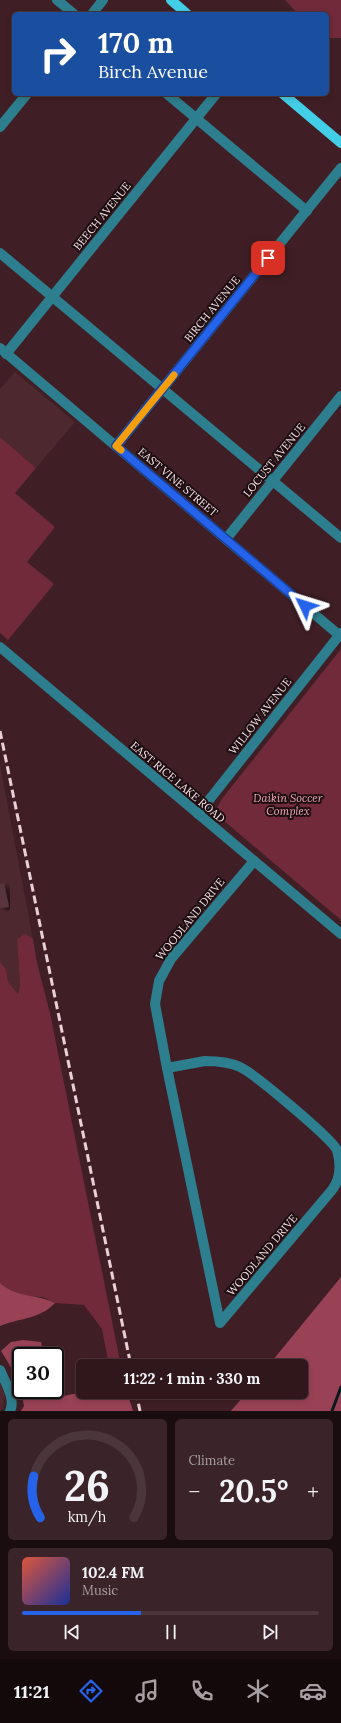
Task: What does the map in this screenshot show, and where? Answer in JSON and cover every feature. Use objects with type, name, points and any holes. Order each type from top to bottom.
[{"type":"main road","points":[[171,0],[185,12]]},
{"type":"main road","points":[[285,96],[341,143]]},
{"type":"street","points":[[57,0],[72,12]]},
{"type":"street","points":[[94,12],[103,0]]},
{"type":"street","points":[[0,128],[25,96]]},
{"type":"street","points":[[169,96],[307,211]]},
{"type":"street","name":"BEECH AVENUE","points":[[3,351],[53,296],[214,96]]},
{"type":"street","name":"BIRCH AVENUE","points":[[116,446],[341,168]]},
{"type":"street","points":[[0,253],[341,538]]},
{"type":"street","name":"EAST VINE STREET","points":[[3,351],[340,634]]},
{"type":"street","name":"LOCUST AVENUE","points":[[226,539],[341,396]]},
{"type":"street","name":"WILLOW AVENUE","points":[[198,814],[340,634]]},
{"type":"street","name":"EAST RICE LAKE ROAD","points":[[0,648],[341,934]]},
{"type":"street","name":"WOODLAND DRIVE","points":[[168,1068],[205,1061],[219,1061],[241,1068],[253,1075],[331,1141],[340,1157],[341,1168],[336,1185],[220,1323],[168,1068],[155,1004],[159,981],[171,959],[254,861]]},
{"type":"street","points":[[0,1370],[12,1399],[10,1411]]},
{"type":"shaded area","points":[[15,372],[75,422],[36,468],[0,437],[0,389]]},
{"type":"shaded area","points":[[0,765],[33,939],[25,935],[17,939],[20,986],[18,994],[8,982],[6,969],[0,962]]},
{"type":"shaded area","points":[[341,1277],[341,1411],[231,1411],[241,1399],[308,1399],[308,1359],[274,1359]]},
{"type":"shaded area","points":[[0,1283],[20,1294],[55,1303],[43,1312],[29,1318],[0,1326]]},
{"type":"shaded area","points":[[23,1340],[41,1342],[42,1347],[12,1347],[12,1370],[1,1351],[11,1342]]},
{"type":"shaded area","points":[[0,1382],[5,1394],[3,1408],[0,1411]]},
{"type":"shaded area","points":[[76,1393],[76,1399],[129,1399],[133,1411],[21,1411],[24,1406],[23,1399],[64,1399],[64,1396]]},
{"type":"green space","points":[[285,0],[341,0],[341,38],[329,38],[329,12],[296,12]]},
{"type":"green space","points":[[0,437],[36,468],[15,493],[55,527],[27,562],[54,584],[8,640],[0,633]]},
{"type":"green space","name":"Daikin Soccer Complex","points":[[341,649],[341,920],[223,820],[216,810],[221,800]]},
{"type":"green space","points":[[25,934],[33,939],[37,963],[50,1013],[120,1359],[108,1359],[102,1329],[84,1305],[55,1303],[43,1297],[22,1296],[9,1291],[0,1283],[0,962],[6,969],[8,982],[18,994],[20,986],[17,939]]},
{"type":"building","points":[[4,883],[9,907],[0,908],[0,884]]},
{"type":"waterway","points":[[332,1411],[341,1387]]},
{"type":"railway","points":[[0,731],[130,1359]]},
{"type":"railway","points":[[137,1399],[140,1411]]},
{"type":"slow traffic","points":[[121,450],[116,446],[174,375]]},
{"type":"route","points":[[268,258],[116,446],[305,606]]}]
